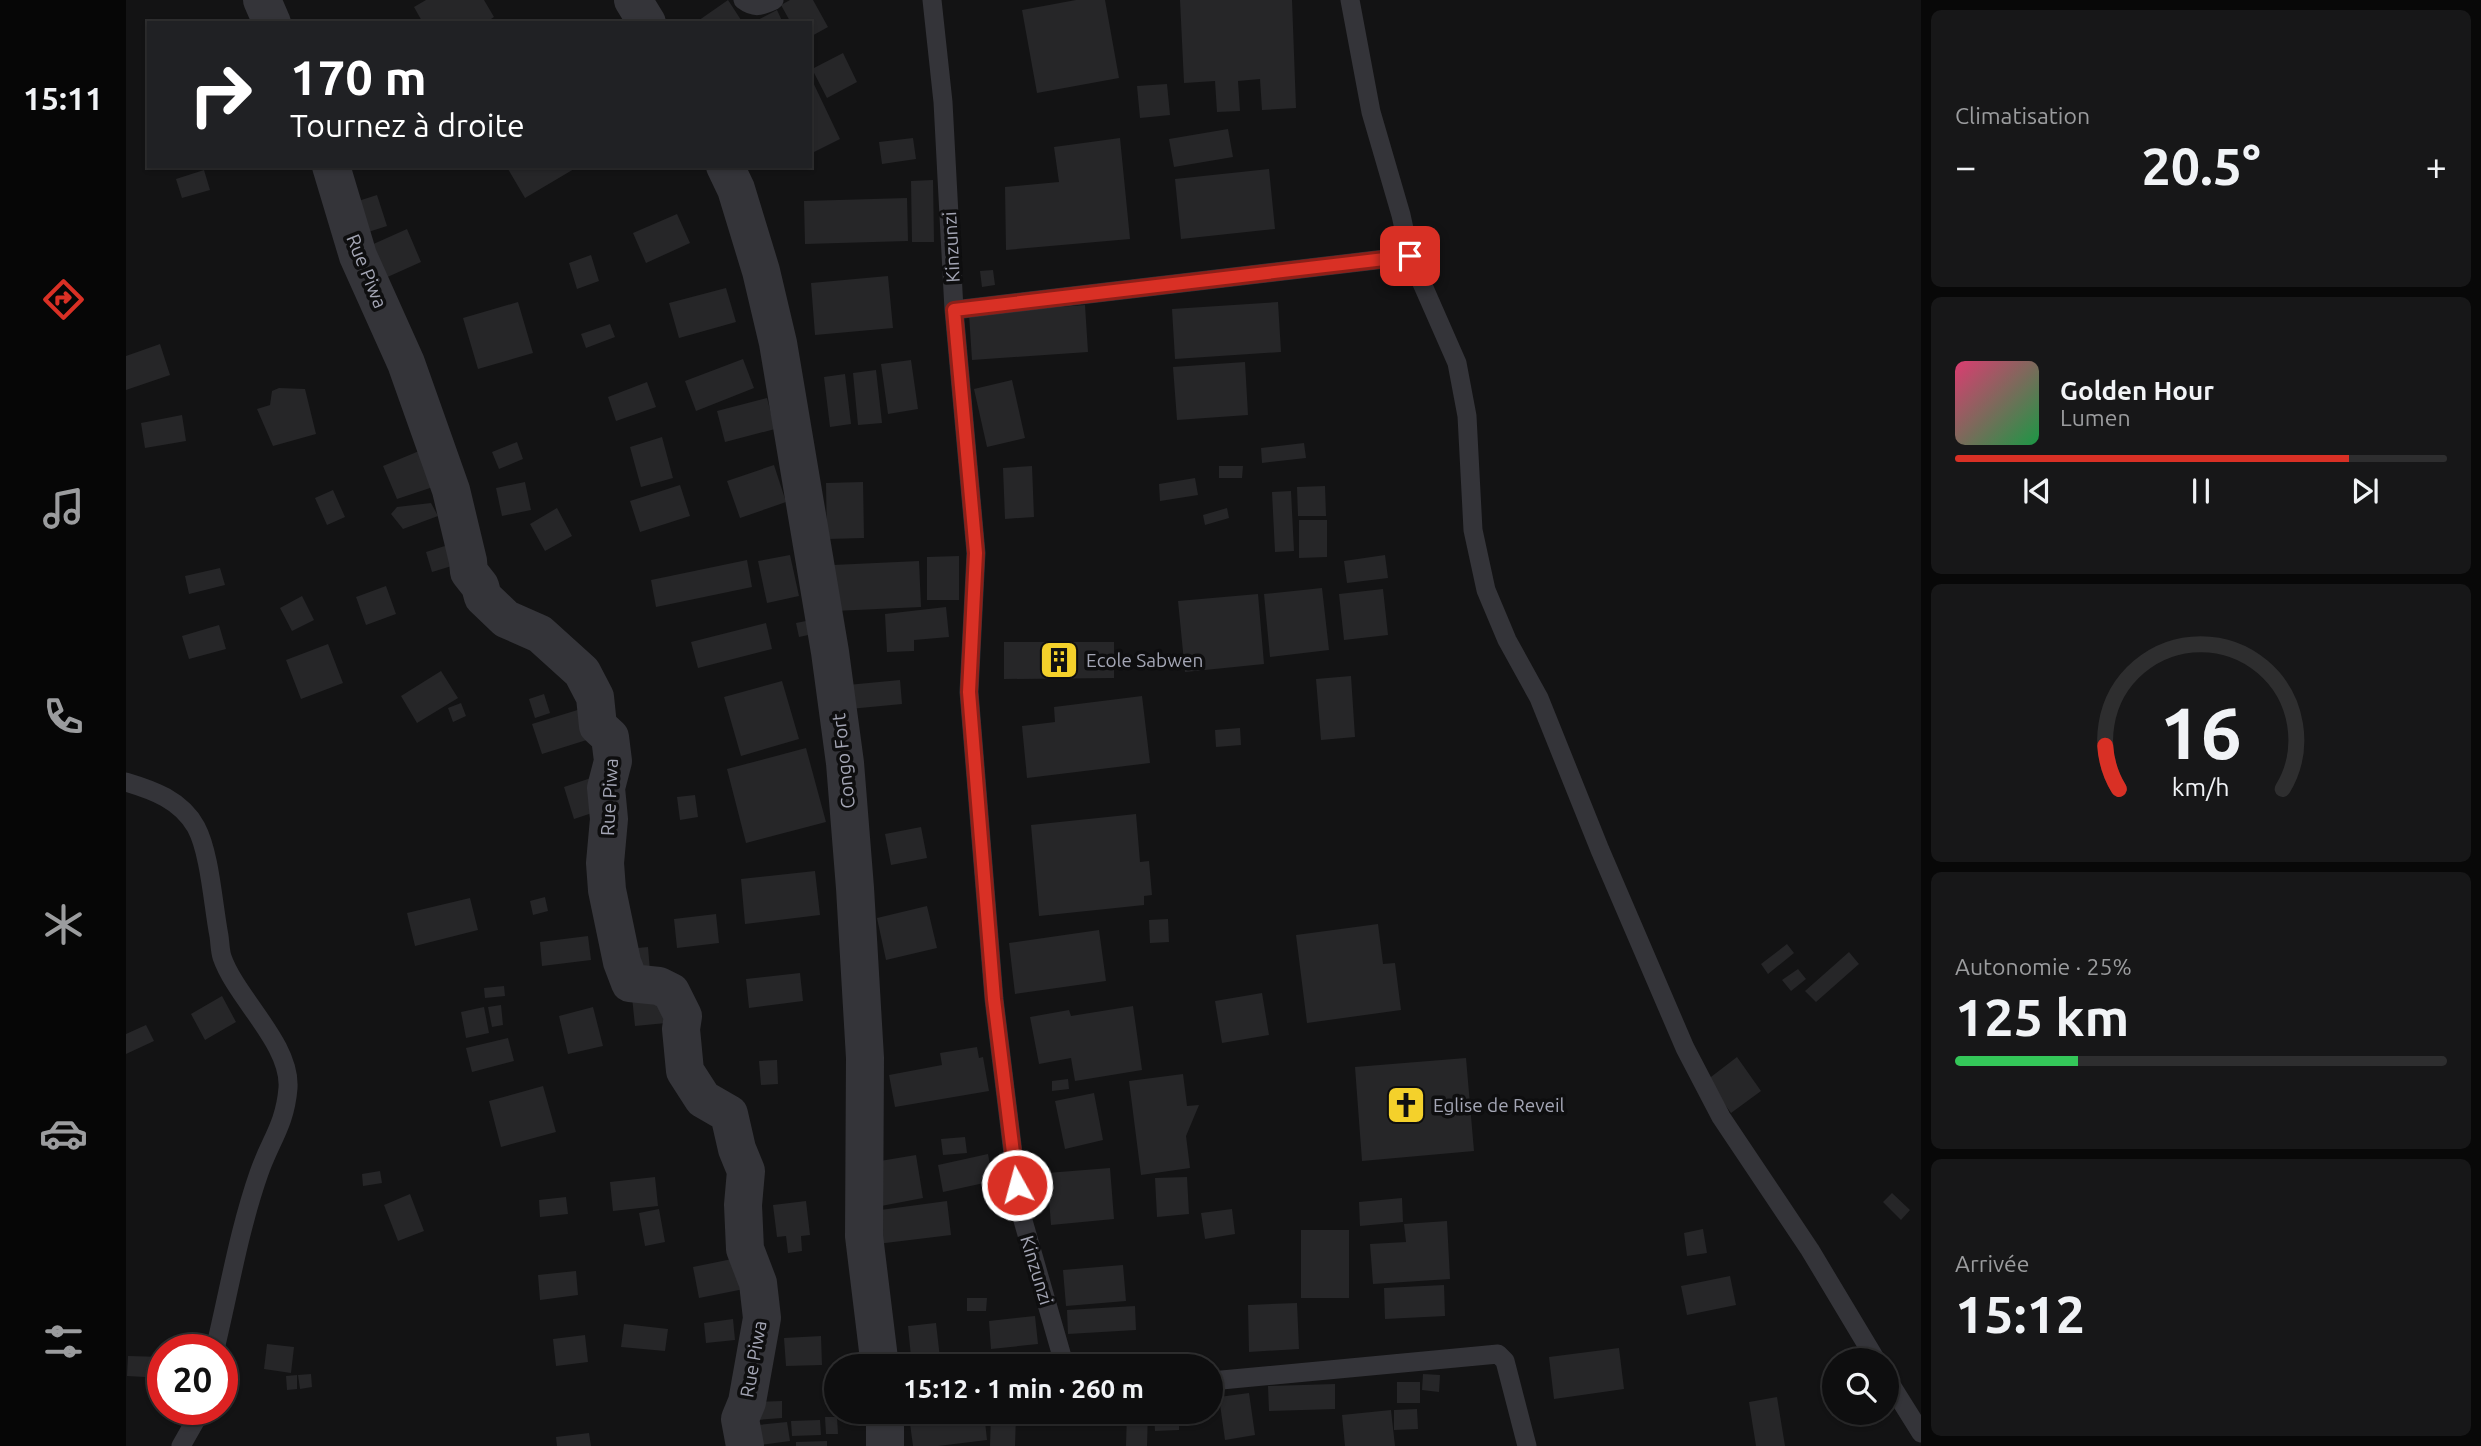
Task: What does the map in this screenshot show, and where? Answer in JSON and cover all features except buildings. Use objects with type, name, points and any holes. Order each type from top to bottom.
[{"type":"street","points":[[262,0],[271,21]]},
{"type":"street","points":[[633,0],[646,21]]},
{"type":"street","name":"Rue Piwa","points":[[332,168],[358,256],[406,363],[452,490],[469,572],[480,586],[483,597],[506,619],[540,634],[582,673],[595,697],[598,726],[610,737],[612,761],[606,788],[609,819],[605,863],[607,890],[622,962],[630,983],[659,986],[671,992],[683,1016],[681,1030],[685,1071],[703,1099],[729,1114],[737,1149],[746,1171],[743,1205],[745,1249],[758,1283],[762,1318],[747,1402],[740,1419],[745,1446]]},
{"type":"street","name":"Congo Fort","points":[[726,168],[736,189],[751,236],[778,342],[830,652],[845,762],[865,1058],[864,1236],[878,1354]]},
{"type":"street","points":[[884,1446],[885,1424]]},
{"type":"lane","points":[[743,0],[751,6],[761,7],[774,0]]},
{"type":"lane","name":"Kinzunzi","points":[[932,0],[943,102],[954,310],[976,553],[969,692],[994,999],[1020,1210],[1062,1354]]},
{"type":"lane","points":[[1350,0],[1371,112],[1410,256],[1457,363],[1468,416],[1473,530],[1486,590],[1507,640],[1539,698],[1600,850],[1685,1048],[1721,1117],[1810,1250],[1869,1348]]},
{"type":"lane","points":[[954,310],[1410,256]]},
{"type":"lane","points":[[126,782],[154,790],[172,800],[196,827],[204,848],[222,957],[280,1050],[288,1084],[284,1117],[259,1171],[248,1209],[219,1334]]},
{"type":"lane","points":[[1223,1380],[1498,1354],[1504,1361],[1527,1446]]},
{"type":"lane","points":[[1899,1398],[1921,1433]]},
{"type":"lane","points":[[181,1446],[193,1425]]},
{"type":"place","name":"Ecole Sabwen","points":[[1059,660]]},
{"type":"place","name":"Eglise de Reveil","points":[[1406,1105]]},
{"type":"route","points":[[1017,1185],[994,999],[969,692],[976,553],[954,310],[1410,256]]}]
